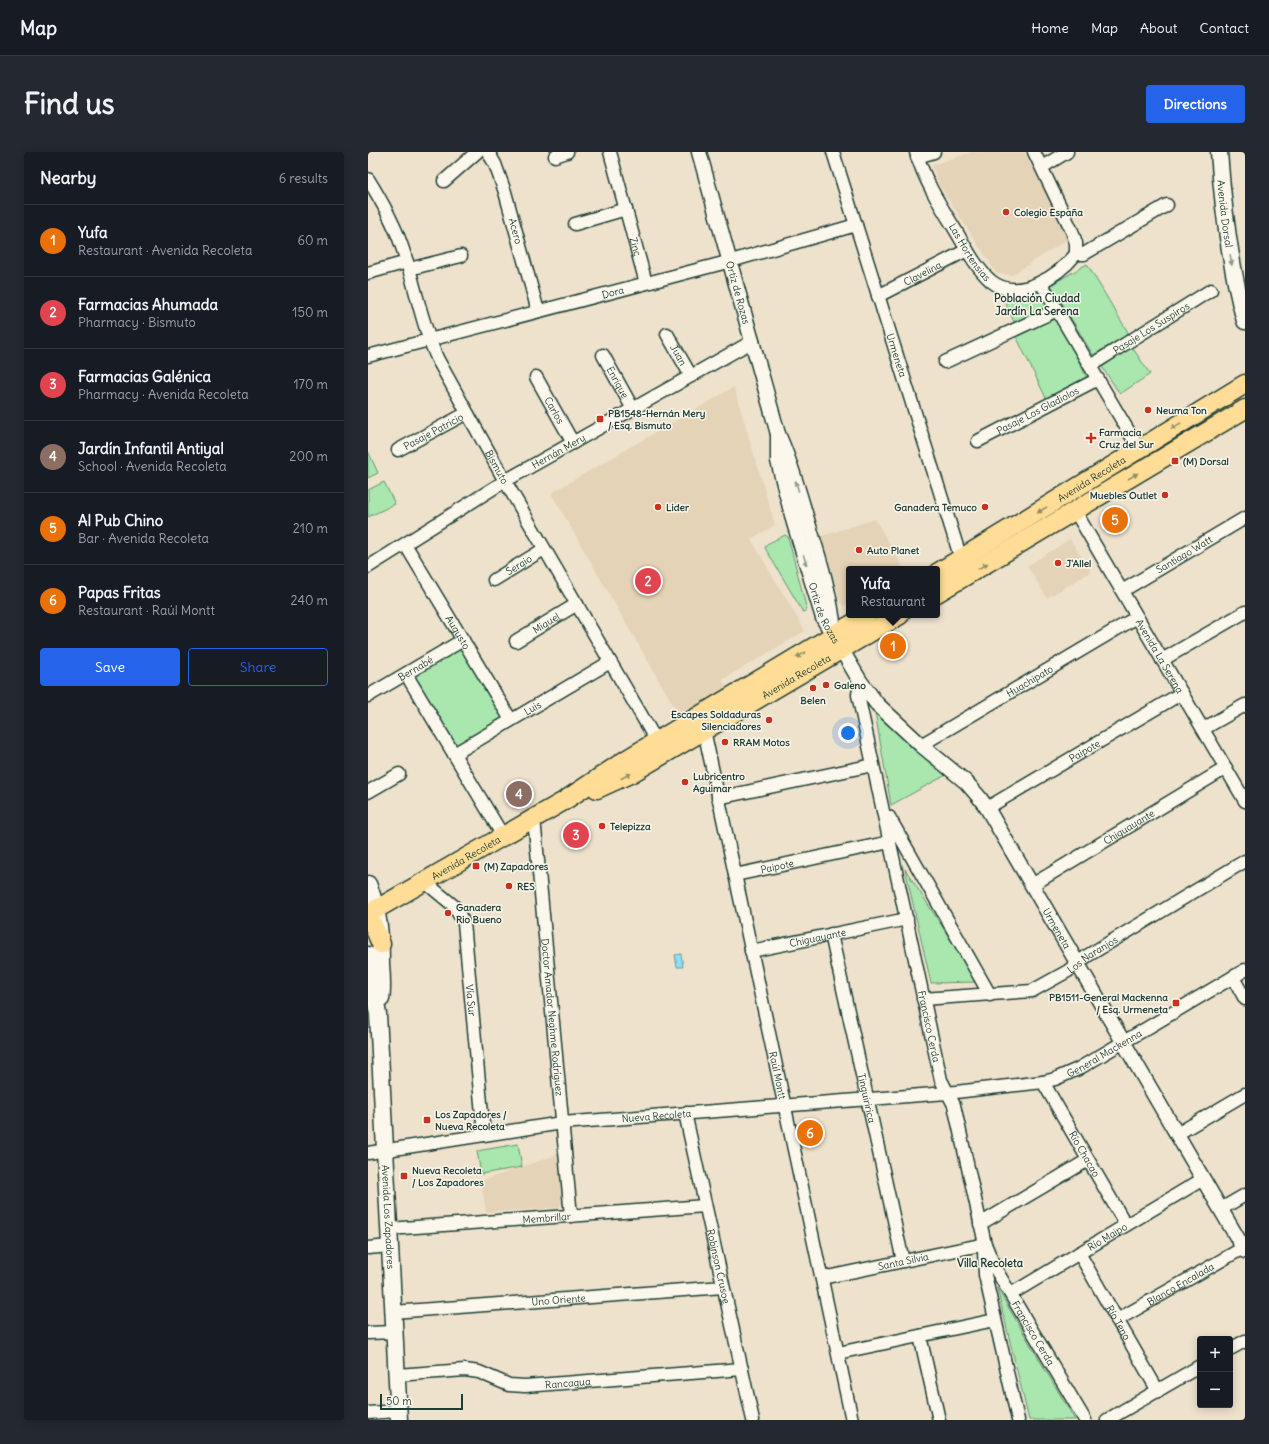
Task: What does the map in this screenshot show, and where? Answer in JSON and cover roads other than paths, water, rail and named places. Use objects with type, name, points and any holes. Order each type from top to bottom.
[{"type":"main road","name":"Avenida Dorsal","points":[[1219,152],[1223,204],[1231,260],[1245,321]]},
{"type":"main road","name":"Avenida Recoleta","points":[[940,571],[1031,517],[1245,384]]},
{"type":"main road","name":"Avenida Recoleta","points":[[940,591],[1245,409]]},
{"type":"main road","points":[[954,583],[962,571],[962,559]]},
{"type":"main road","name":"Avenida Recoleta","points":[[564,801],[591,792],[619,780],[704,730],[838,642],[865,618]]},
{"type":"main road","name":"Avenida Recoleta","points":[[370,913],[564,801],[614,767],[657,742],[838,642],[893,618]]},
{"type":"main road","points":[[368,884],[370,913],[373,925],[374,950]]},
{"type":"main road","name":"Avenida Los Zapadores","points":[[374,950],[382,993],[378,1014],[399,1416]]},
{"type":"street","points":[[444,181],[477,152]]},
{"type":"street","name":"Acero","points":[[488,152],[495,164],[505,192],[538,311]]},
{"type":"street","points":[[555,156],[567,152]]},
{"type":"street","name":"Zinc","points":[[610,152],[646,283]]},
{"type":"street","name":"Ortiz de Rozas","points":[[699,152],[731,261],[778,434],[788,456],[816,547],[833,614],[838,642]]},
{"type":"street","name":"Urmeneta","points":[[833,152],[962,559]]},
{"type":"street","points":[[916,155],[934,152]]},
{"type":"street","points":[[1034,152],[1072,231],[1076,243],[1076,254],[1068,263],[1041,283],[1139,449]]},
{"type":"street","points":[[1042,167],[1067,152]]},
{"type":"street","name":"Las Hortensias","points":[[916,155],[929,187],[967,250],[992,281],[1006,288],[1026,288],[1041,283]]},
{"type":"street","name":"Bismuto","points":[[368,179],[394,226],[438,360],[505,481],[657,742]]},
{"type":"street","points":[[1076,254],[1084,254],[1166,205]]},
{"type":"street","points":[[575,224],[626,209]]},
{"type":"street","name":"Dora","points":[[368,356],[731,261],[856,225]]},
{"type":"street","name":"Clavelina","points":[[878,296],[967,250]]},
{"type":"street","points":[[368,273],[461,256]]},
{"type":"street","name":"Pasaje Los Suspiros","points":[[1090,366],[1211,290]]},
{"type":"street","points":[[945,362],[1057,310]]},
{"type":"street","name":"Juan","points":[[667,334],[691,376]]},
{"type":"street","name":"Hernán Mery","points":[[368,567],[505,481],[753,341]]},
{"type":"street","name":"Enrique","points":[[603,355],[633,408]]},
{"type":"street","name":"Carlos","points":[[536,377],[573,443]]},
{"type":"street","name":"Pasaje Los Gladiolos","points":[[978,441],[1098,379]]},
{"type":"street","name":"Pasaje Patricio","points":[[398,450],[467,413]]},
{"type":"street","name":"Avenida La Serena","points":[[1075,511],[1245,801]]},
{"type":"street","name":"Santiago Watt","points":[[1122,591],[1245,518]]},
{"type":"street","name":"Augusto","points":[[405,544],[511,720]]},
{"type":"street","name":"Sergio","points":[[494,580],[544,549]]},
{"type":"street","name":"Miguel","points":[[516,641],[576,604]]},
{"type":"street","points":[[1162,660],[1245,612]]},
{"type":"street","name":"Huachipato","points":[[921,745],[1138,617]]},
{"type":"street","name":"Bernabé","points":[[368,696],[463,640]]},
{"type":"street","name":"Urmeneta","points":[[838,642],[860,681],[877,704],[921,745],[966,782],[987,808],[1244,1249]]},
{"type":"street","name":"Luis","points":[[454,754],[610,662]]},
{"type":"street","points":[[406,674],[503,836]]},
{"type":"street","name":"Francisco Cerda","points":[[860,681],[858,695],[923,999],[941,1080],[954,1105],[985,1244],[995,1268],[1085,1420]]},
{"type":"street","name":"Paipote","points":[[987,808],[1182,693]]},
{"type":"street","points":[[1203,729],[1245,705]]},
{"type":"street","name":"Raúl Montt","points":[[704,730],[852,1420]]},
{"type":"street","points":[[718,798],[873,765]]},
{"type":"street","name":"Chiguayante","points":[[1032,884],[1226,768]]},
{"type":"street","points":[[368,792],[399,774]]},
{"type":"street","name":"Francisco Cerda","points":[[882,806],[990,994]]},
{"type":"street","name":"Doctor Amador Neghme Rodríguez","points":[[534,818],[571,1216]]},
{"type":"street","name":"Paipote","points":[[735,875],[890,842]]},
{"type":"street","name":"Los Naranjos","points":[[923,999],[1032,991],[1068,971],[1087,956],[1245,861]]},
{"type":"street","name":"Vía Sur","points":[[425,882],[454,906],[464,923],[484,1135]]},
{"type":"street","name":"Chiguayante","points":[[751,951],[907,919]]},
{"type":"street","name":"Tinguiririca","points":[[831,934],[903,1261]]},
{"type":"street","name":"General Mackenna","points":[[947,1093],[1043,1082],[1078,1070],[1245,970]]},
{"type":"street","points":[[1233,977],[1245,999]]},
{"type":"street","name":"Río Chacao","points":[[1043,1082],[1126,1225]]},
{"type":"street","name":"Nueva Recoleta","points":[[368,1153],[562,1123],[947,1093]]},
{"type":"street","points":[[1177,1134],[1245,1094]]},
{"type":"street","name":"Robinson Crusoe","points":[[684,1113],[753,1420]]},
{"type":"street","points":[[980,1224],[1088,1160]]},
{"type":"street","name":"Río Maipo","points":[[1011,1294],[1203,1179]]},
{"type":"street","points":[[1221,1209],[1245,1195]]},
{"type":"street","name":"Membrillar","points":[[389,1229],[705,1206]]},
{"type":"street","name":"Francisco Cerda","points":[[985,1244],[985,1275],[1018,1420]]},
{"type":"street","name":"Santa Silvia","points":[[822,1278],[985,1244]]},
{"type":"street","points":[[368,1248],[390,1246]]},
{"type":"street","name":"Blanco Encalada","points":[[1117,1320],[1244,1249]]},
{"type":"street","name":"Río Teno","points":[[1079,1254],[1158,1391]]},
{"type":"street","name":"Uno Oriente","points":[[393,1312],[723,1287]]},
{"type":"street","points":[[838,1353],[995,1320]]},
{"type":"street","points":[[368,1333],[394,1332]]},
{"type":"street","points":[[920,1336],[939,1420]]},
{"type":"street","points":[[1233,1347],[1245,1340]]},
{"type":"street","points":[[1108,1420],[1197,1368]]},
{"type":"street","name":"Rancagua","points":[[397,1375],[465,1370],[479,1372],[501,1382],[517,1386],[742,1369]]},
{"type":"street","points":[[368,1413],[399,1416]]},
{"type":"water","points":[[681,954],[683,967],[677,967],[675,955]]},
{"type":"place","name":"Colegio España","points":[[1006,212]]},
{"type":"place","name":"Neuma Ton","points":[[1148,410]]},
{"type":"place","name":"PB1548-Hernán Mery / Esq. Bismuto","points":[[600,419]]},
{"type":"place","name":"Farmacia Cruz del Sur","points":[[1091,438]]},
{"type":"place","name":"(M) Dorsal","points":[[1175,461]]},
{"type":"place","name":"Muebles Outlet","points":[[1165,495]]},
{"type":"place","name":"Lider","points":[[658,507]]},
{"type":"place","name":"Ganadera Temuco","points":[[985,507]]},
{"type":"place","name":"Al Pub Chino","points":[[1115,520]]},
{"type":"place","name":"Auto Planet","points":[[859,550]]},
{"type":"place","name":"J'Allel","points":[[1058,563]]},
{"type":"place","name":"Farmacias Ahumada","points":[[648,581]]},
{"type":"place","name":"Yufa","points":[[893,646]]},
{"type":"place","name":"Galeno","points":[[826,685]]},
{"type":"place","name":"Belen","points":[[813,688]]},
{"type":"place","name":"Escapes Soldaduras Silenciadores","points":[[769,720]]},
{"type":"place","name":"RRAM Motos","points":[[725,742]]},
{"type":"place","name":"Lubricentro Aguimar","points":[[685,782]]},
{"type":"place","name":"Jardín Infantil Antiyal","points":[[519,794]]},
{"type":"place","name":"Telepizza","points":[[602,826]]},
{"type":"place","name":"Farmacias Galénica","points":[[576,835]]},
{"type":"place","name":"(M) Zapadores","points":[[476,866]]},
{"type":"place","name":"RES","points":[[509,886]]},
{"type":"place","name":"Ganadera Rio Bueno","points":[[448,913]]},
{"type":"place","name":"PB1511-General Mackenna / Esq. Urmeneta","points":[[1176,1003]]},
{"type":"place","name":"Los Zapadores / Nueva Recoleta","points":[[427,1120]]},
{"type":"place","name":"Papas Fritas","points":[[810,1133]]},
{"type":"place","name":"Nueva Recoleta / Los Zapadores","points":[[404,1176]]},
{"type":"district","name":"Población Ciudad Jardín La Serena","points":[[1037,304]]},
{"type":"district","name":"Villa Recoleta","points":[[990,1263]]}]
